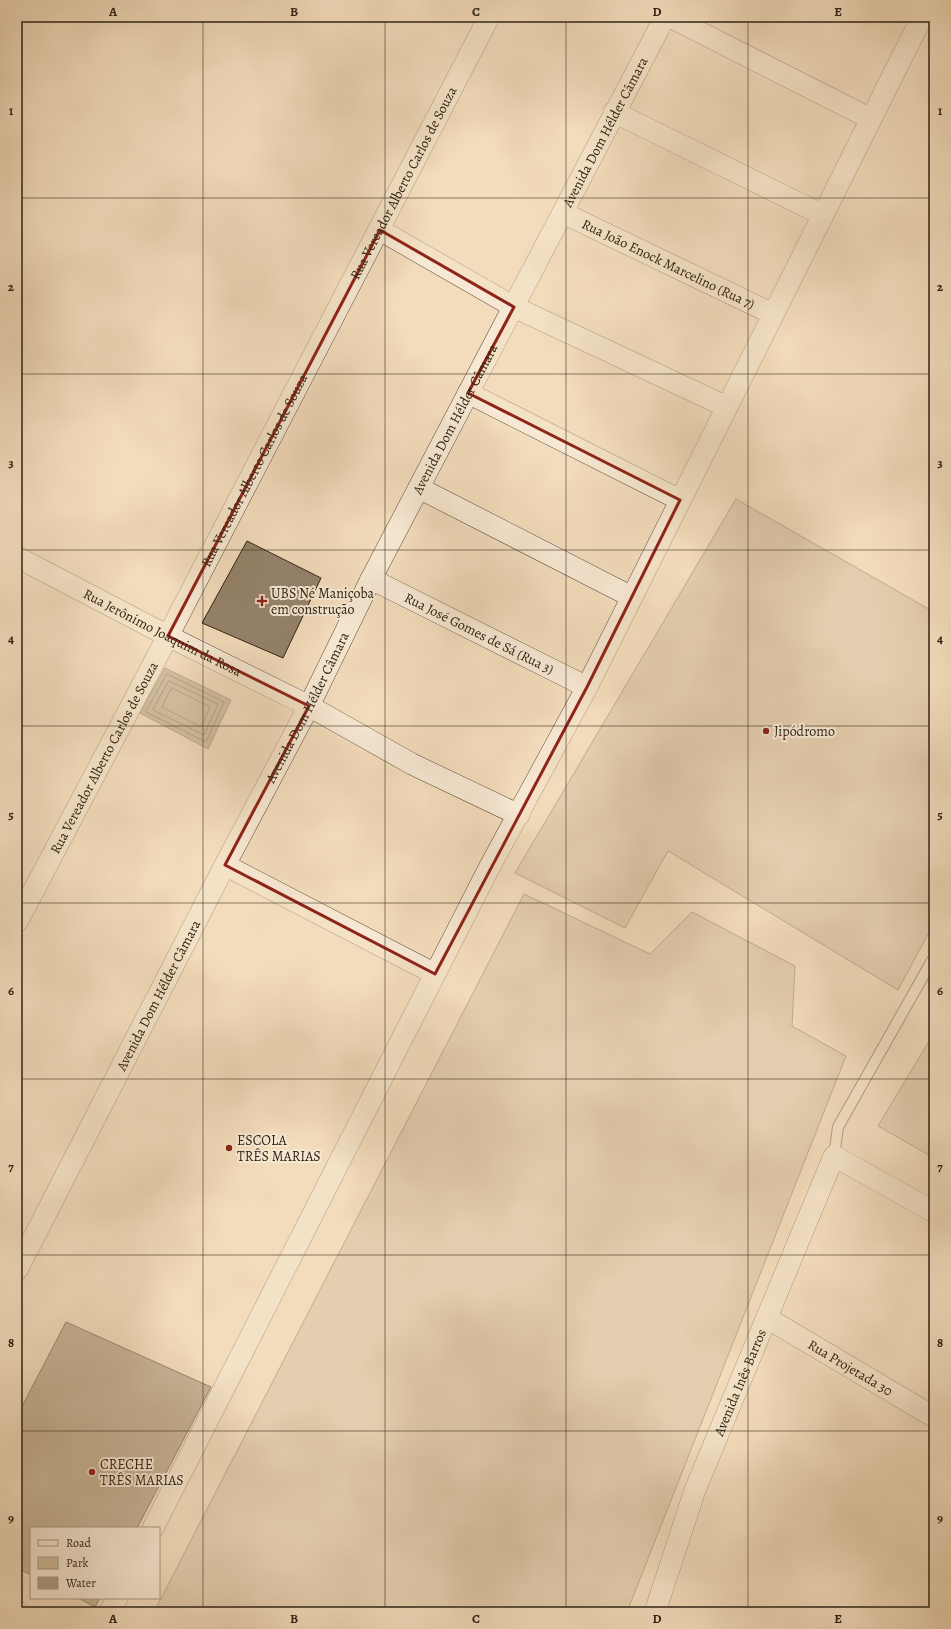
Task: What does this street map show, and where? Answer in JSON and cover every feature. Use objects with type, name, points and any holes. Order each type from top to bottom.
[{"type":"street","name":"Rua Vereador Alberto Carlos de Souza","points":[[17,922],[380,230],[489,17]]},
{"type":"street","name":"Avenida Dom Hélder Câmara","points":[[17,1270],[225,864],[309,706],[371,579],[665,17]]},
{"type":"street","points":[[670,17],[871,119]]},
{"type":"street","points":[[154,1527],[489,868],[587,687],[871,119],[915,19]]},
{"type":"street","points":[[614,112],[823,215]]},
{"type":"street","name":"Rua João Enock Marcelino (Rua 7)","points":[[563,213],[774,314]]},
{"type":"street","points":[[380,230],[514,307],[727,407]]},
{"type":"street","points":[[468,393],[680,500]]},
{"type":"street","points":[[419,488],[632,597]]},
{"type":"street","name":"Rua Jerônimo Joaquim da Rosa","points":[[17,557],[168,636],[309,706],[412,764],[519,815]]},
{"type":"street","name":"Rua José Gomes de Sá (Rua 3)","points":[[371,579],[587,687]]},
{"type":"street","points":[[225,864],[435,974]]},
{"type":"street","points":[[834,1156],[934,1212]]},
{"type":"street","name":"Avenida Inês Barros","points":[[655,1612],[695,1490],[834,1156]]},
{"type":"street","name":"Rua Projetada 30","points":[[767,1318],[934,1417]]},
{"type":"street","points":[[110,1612],[116,1599]]},
{"type":"lane","points":[[834,1156],[838,1127],[934,957]]},
{"type":"highlighted area","points":[[380,230],[514,307],[468,393],[680,500],[587,687],[435,974],[225,865],[309,706],[168,636]]},
{"type":"green space","name":"Jipódromo","points":[[736,499],[934,612],[934,923],[898,990],[668,851],[625,928],[515,873]]},
{"type":"green space","points":[[524,894],[650,954],[692,912],[795,966],[792,1026],[846,1056],[627,1612],[154,1612]]},
{"type":"green space","points":[[934,1033],[934,1158],[878,1126]]},
{"type":"water","points":[[165,668],[231,700],[208,749],[140,713]]},
{"type":"building","name":"UBS Né Maniçoba em construção","points":[[247,541],[321,578],[283,658],[202,623]]},
{"type":"building","name":"CRECHE TRÊS MARIAS","points":[[66,1322],[211,1387],[138,1527],[30,1527],[30,1574],[17,1568],[17,1416]]},
{"type":"building","points":[[80,1599],[99,1599],[95,1607]]},
{"type":"place","name":"UBS Né Maniçoba em construção","points":[[262,601]]},
{"type":"place","name":"Jipódromo","points":[[766,731]]},
{"type":"place","name":"ESCOLA TRÊS MARIAS","points":[[229,1148]]},
{"type":"place","name":"CRECHE TRÊS MARIAS","points":[[92,1472]]}]
